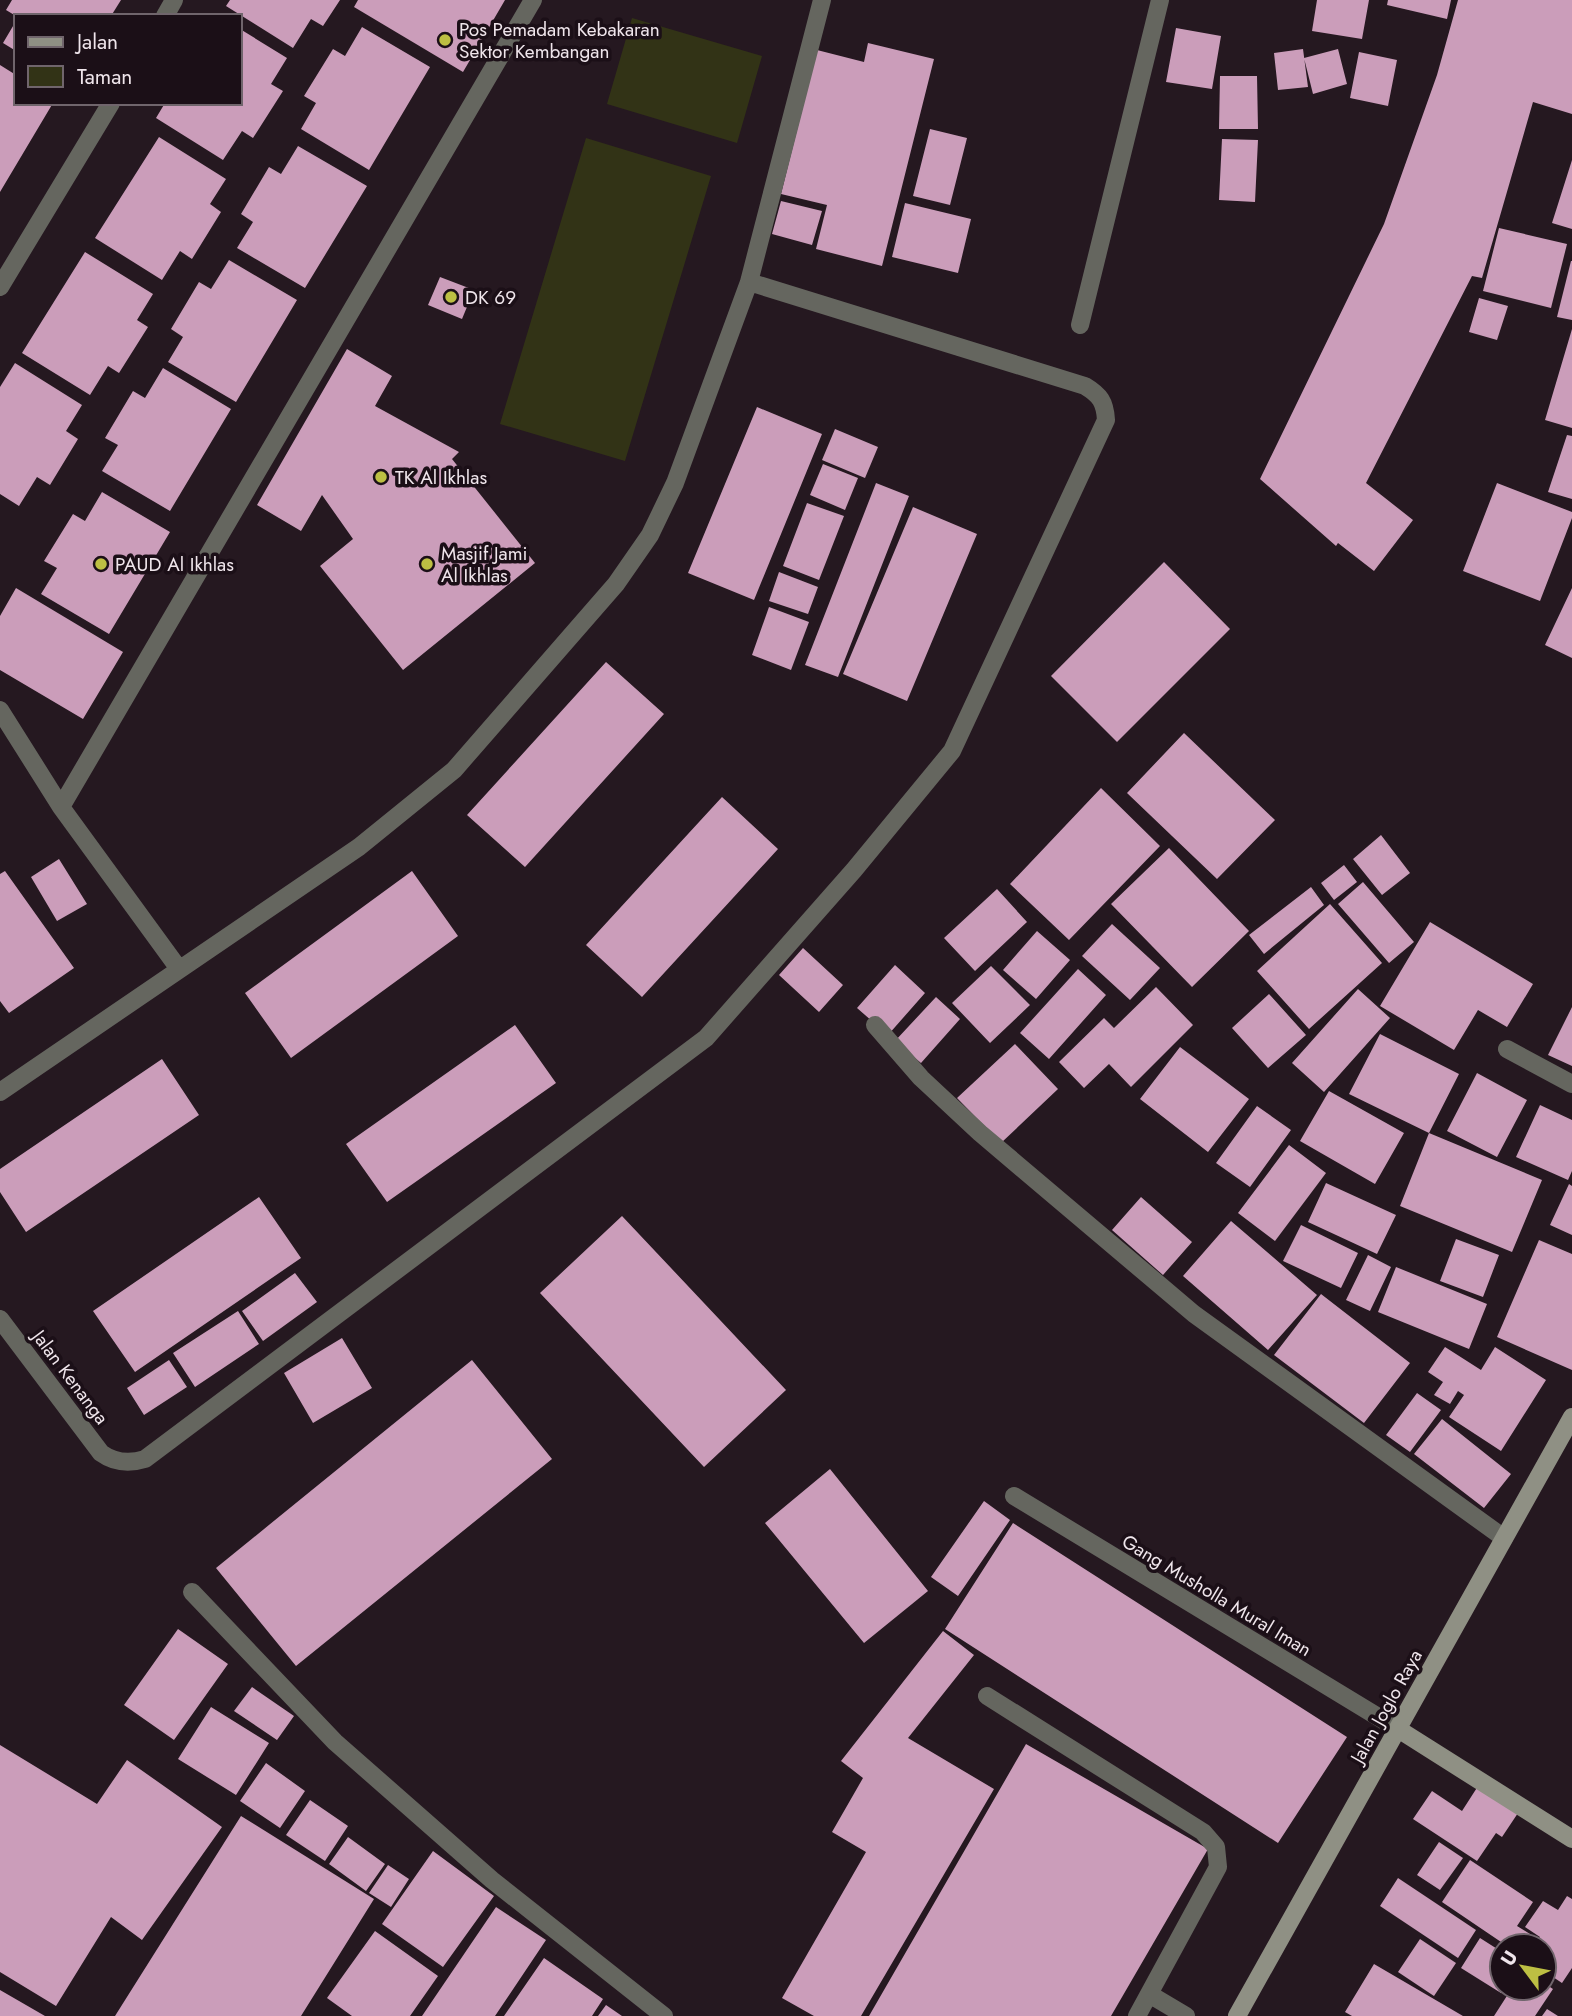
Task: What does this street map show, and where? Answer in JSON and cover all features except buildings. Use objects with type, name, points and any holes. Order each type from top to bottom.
[{"type":"main road","name":"Jalan Joglo Raya","points":[[1237,2016],[1572,1417]]},
{"type":"main road","points":[[1398,1729],[1572,1839]]},
{"type":"street","points":[[61,807],[533,0]]},
{"type":"street","points":[[0,1092],[359,847],[454,770],[616,584],[650,535],[675,483],[749,282],[822,0]]},
{"type":"street","points":[[1080,326],[1160,0]]},
{"type":"street","points":[[0,287],[110,105]]},
{"type":"street","name":"Jalan Kenanga","points":[[0,1319],[101,1452],[110,1459],[122,1462],[145,1459],[706,1038],[854,870],[952,751],[1106,420],[1105,405],[1099,395],[1085,386],[749,282]]},
{"type":"street","points":[[0,710],[61,807],[179,970]]},
{"type":"street","points":[[875,1025],[921,1077],[980,1133],[1194,1314],[1504,1538]]},
{"type":"street","points":[[1507,1049],[1572,1083]]},
{"type":"street","name":"Gang Musholla Mural Iman","points":[[1014,1496],[1398,1729]]},
{"type":"street","points":[[191,1592],[335,1742],[492,1880],[664,2016]]},
{"type":"street","points":[[987,1696],[1203,1832],[1216,1847],[1218,1867],[1137,2016]]},
{"type":"street","points":[[1149,1994],[1186,2016]]},
{"type":"green space","points":[[632,18],[762,56],[737,143],[607,104]]},
{"type":"green space","points":[[586,138],[711,176],[625,461],[500,424]]},
{"type":"place","name":"Pos Pemadam Kebakaran Sektor Kembangan","points":[[445,40]]},
{"type":"place","name":"DK 69","points":[[451,297]]},
{"type":"place","name":"TK Al Ikhlas","points":[[381,477]]},
{"type":"place","name":"PAUD Al Ikhlas","points":[[101,564]]},
{"type":"place","name":"Masjif Jami Al Ikhlas","points":[[427,564]]}]
